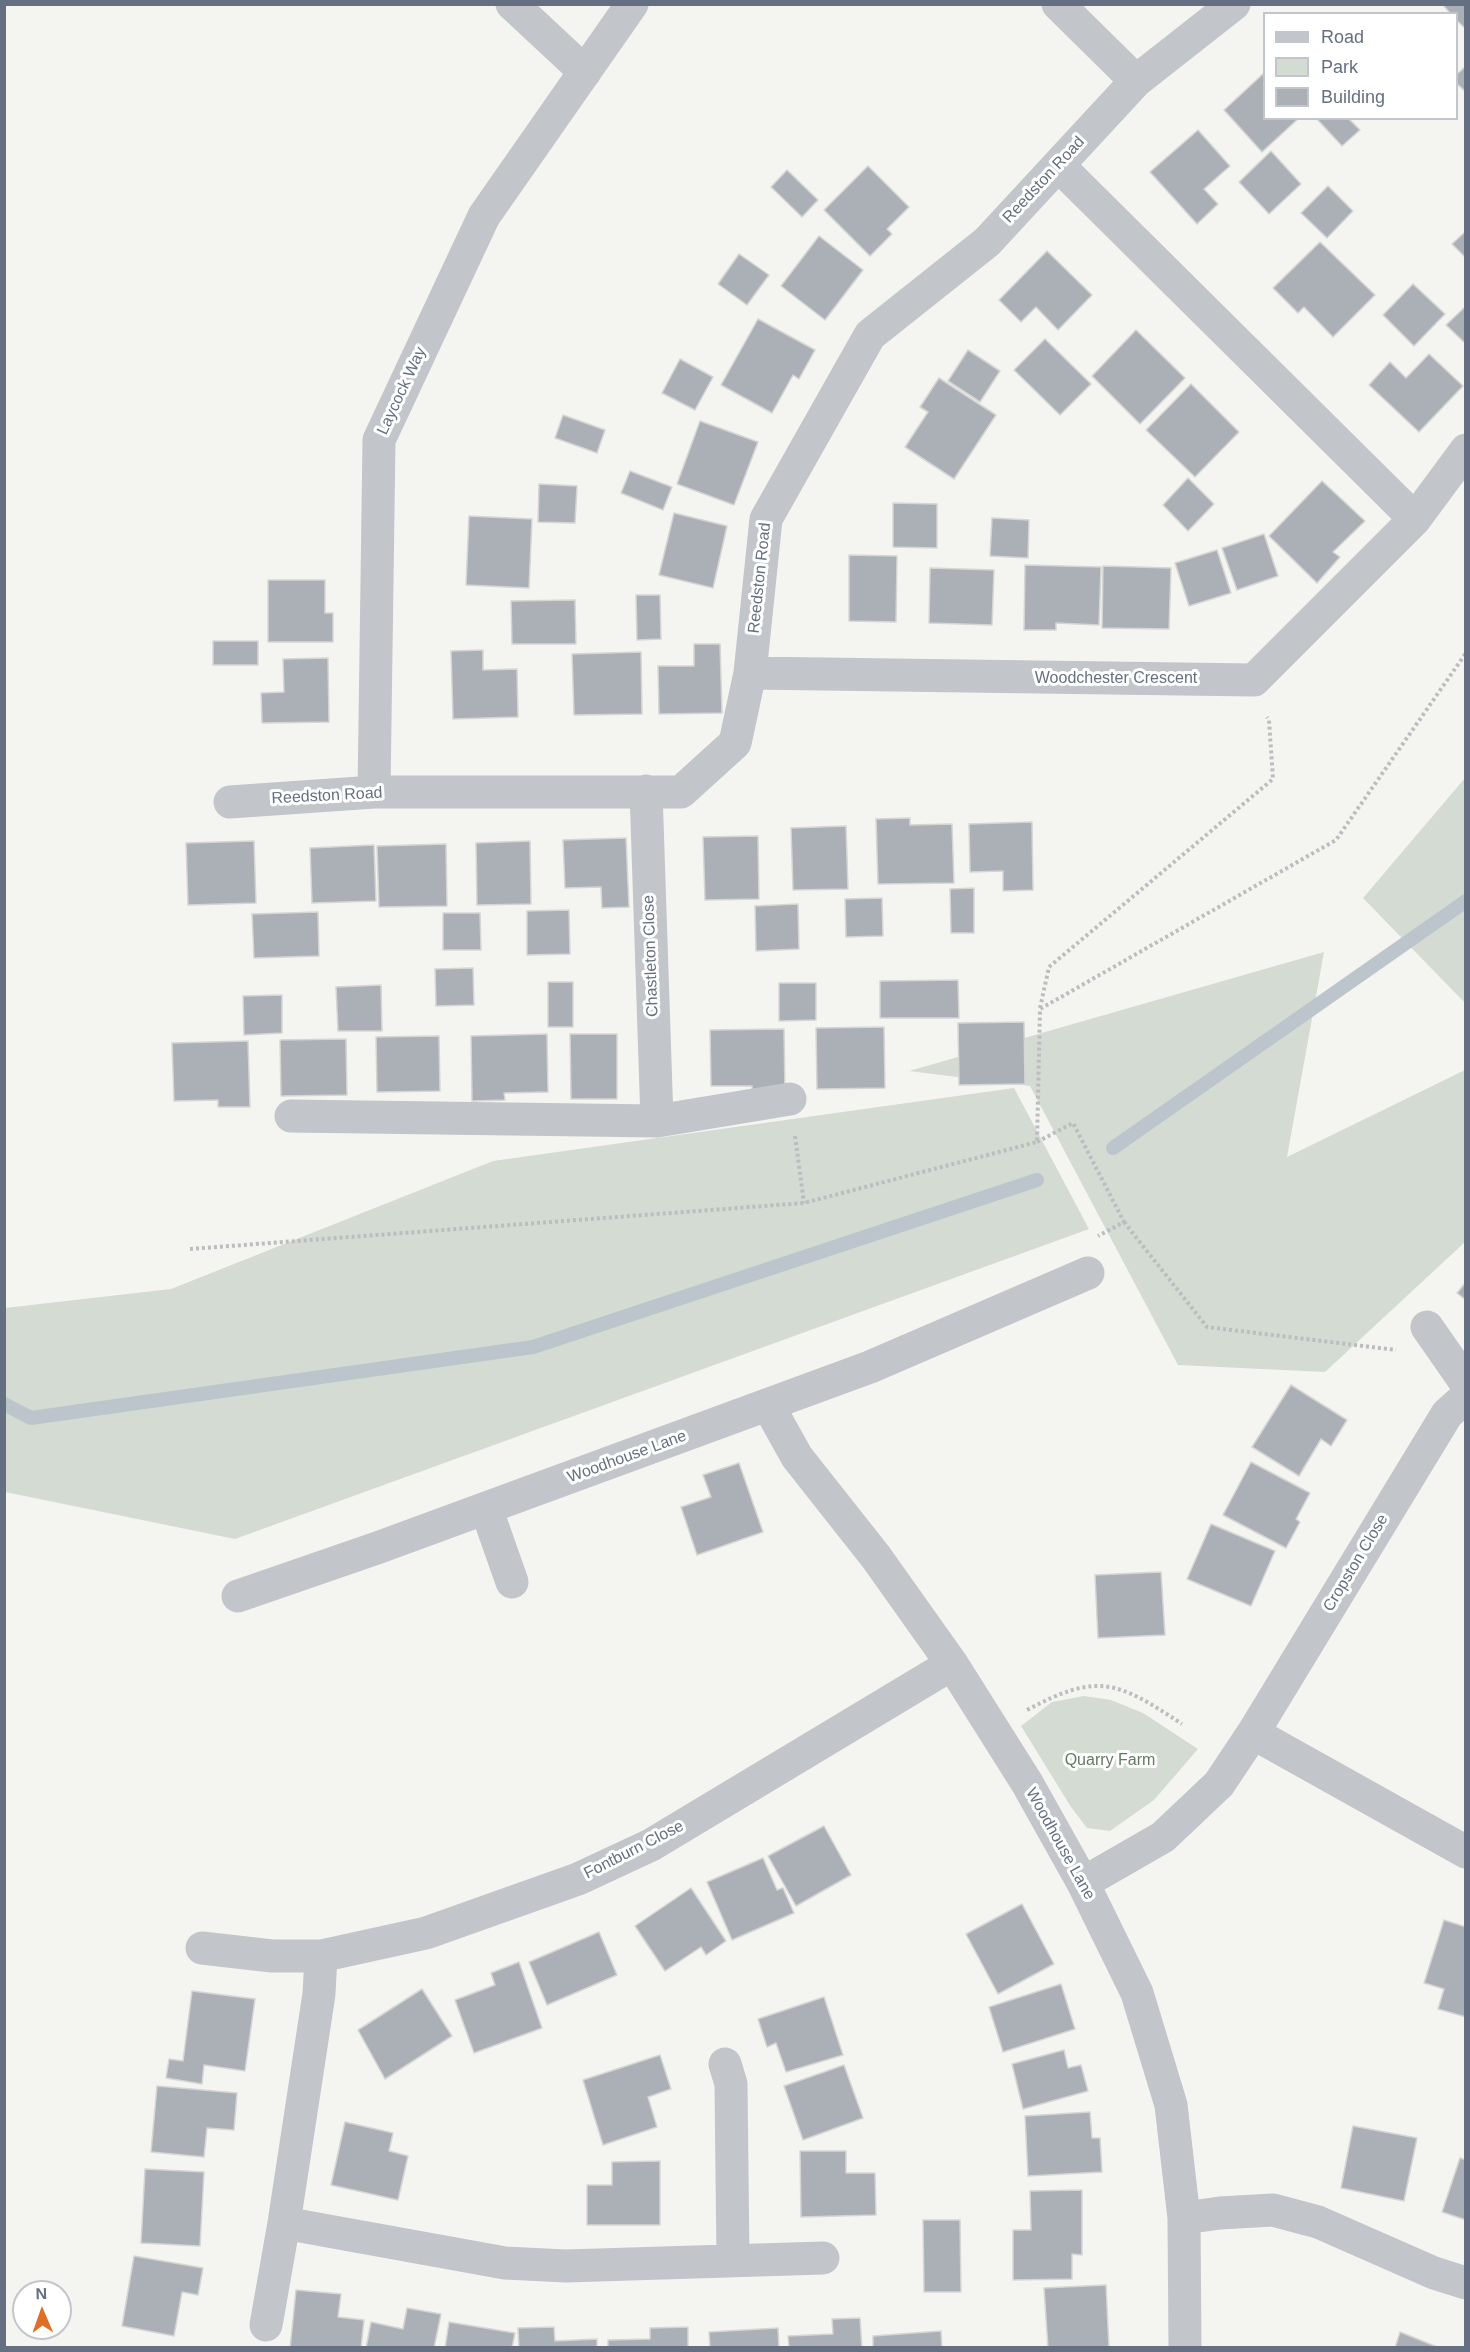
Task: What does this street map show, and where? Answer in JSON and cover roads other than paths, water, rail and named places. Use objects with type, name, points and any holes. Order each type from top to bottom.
[{"type":"street","points":[[512,4],[585,72]]},
{"type":"street","name":"Laycock Way","points":[[374,792],[379,440],[484,216],[632,4]]},
{"type":"street","points":[[1058,4],[1136,81]]},
{"type":"street","name":"Reedston Road","points":[[230,802],[374,792],[681,792],[735,742],[750,673],[766,519],[870,335],[987,242],[1136,81],[1234,4]]},
{"type":"street","points":[[1058,165],[1415,519]]},
{"type":"street","name":"Woodchester Crescent","points":[[750,673],[1254,680],[1415,519],[1466,450]]},
{"type":"street","name":"Chastleton Close","points":[[646,792],[657,1121]]},
{"type":"street","points":[[291,1116],[657,1121],[790,1099]]},
{"type":"street","name":"Woodhouse Lane","points":[[238,1596],[387,1544],[870,1367],[1088,1273]]},
{"type":"street","points":[[1427,1327],[1466,1383]]},
{"type":"street","name":"Cropston Close","points":[[1083,1883],[1163,1837],[1219,1784],[1447,1414],[1466,1398]]},
{"type":"street","name":"Woodhouse Lane","points":[[768,1405],[797,1457],[876,1557],[952,1664],[1027,1783],[1083,1883],[1137,1993],[1171,2105],[1184,2217],[1185,2348]]},
{"type":"street","points":[[486,1508],[512,1582]]},
{"type":"street","name":"Fontburn Close","points":[[202,1948],[272,1956],[321,1956],[426,1933],[578,1879],[651,1845],[952,1664]]},
{"type":"street","points":[[1252,1733],[1466,1852]]},
{"type":"street","points":[[266,2325],[319,1994],[321,1956]]},
{"type":"street","points":[[725,2064],[731,2084],[733,2260]]},
{"type":"street","points":[[1184,2217],[1272,2210],[1318,2222],[1434,2272],[1466,2283]]},
{"type":"street","points":[[284,2223],[505,2263],[567,2266],[823,2258]]},
{"type":"waterway","points":[[1113,1148],[1466,901]]},
{"type":"waterway","points":[[4,1404],[31,1418],[533,1347],[1037,1180]]},
{"type":"park label","name":"Quarry Farm","points":[[1110,1761]]}]
